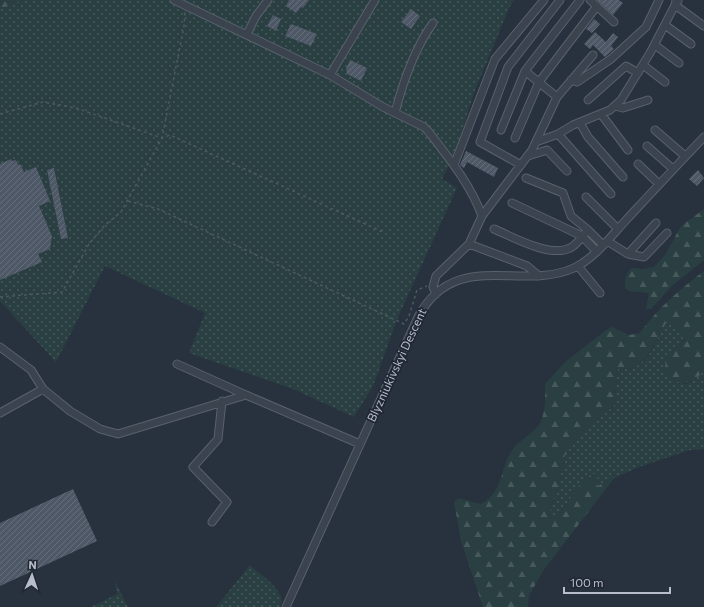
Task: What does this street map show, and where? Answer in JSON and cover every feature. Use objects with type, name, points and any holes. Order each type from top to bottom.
[{"type":"street","points":[[174,0],[330,75],[395,113],[424,127],[454,165],[478,204],[482,216]]},
{"type":"street","points":[[247,34],[256,16],[268,0]]},
{"type":"street","points":[[330,75],[376,0]]},
{"type":"street","points":[[454,165],[495,59],[544,0]]},
{"type":"street","points":[[521,165],[480,142],[508,67],[560,0]]},
{"type":"street","points":[[501,130],[525,71],[580,0]]},
{"type":"street","points":[[590,0],[614,22]]},
{"type":"street","points":[[571,80],[577,82],[611,59],[646,27],[659,0]]},
{"type":"street","points":[[536,142],[558,134],[610,110],[615,106],[621,100],[655,45],[677,2],[704,26]]},
{"type":"street","points":[[515,138],[539,82],[597,6]]},
{"type":"street","points":[[395,113],[400,94],[421,40],[433,23]]},
{"type":"street","points":[[665,25],[691,44]]},
{"type":"street","points":[[655,45],[679,63]]},
{"type":"street","points":[[436,294],[433,287],[436,276],[469,244],[482,216],[528,156],[557,96],[593,55]]},
{"type":"street","points":[[643,65],[664,82]]},
{"type":"street","points":[[588,100],[626,66],[638,73]]},
{"type":"street","points":[[525,71],[557,96]]},
{"type":"street","points":[[615,106],[623,108],[648,100]]},
{"type":"street","points":[[601,114],[628,150]]},
{"type":"street","points":[[580,123],[588,137],[623,176]]},
{"type":"street","points":[[655,130],[685,156]]},
{"type":"street","points":[[558,134],[611,194]]},
{"type":"street","name":"Blyzniukivskyi Descent","points":[[286,607],[418,317],[426,305],[436,294],[448,286],[474,277],[489,275],[539,276],[558,273],[578,266],[605,243],[704,137]]},
{"type":"street","points":[[647,146],[673,169]]},
{"type":"street","points":[[528,156],[547,150],[567,171]]},
{"type":"street","points":[[638,164],[659,184]]},
{"type":"street","points":[[526,178],[563,193],[571,216],[605,243],[628,254],[644,257],[667,233]]},
{"type":"street","points":[[586,197],[618,229]]},
{"type":"street","points":[[512,203],[582,236],[596,251]]},
{"type":"street","points":[[628,254],[656,224]]},
{"type":"street","points":[[494,229],[539,248],[556,250],[571,248],[588,230]]},
{"type":"street","points":[[469,244],[527,266],[539,276]]},
{"type":"street","points":[[578,266],[600,294]]},
{"type":"street","points":[[0,347],[31,370],[43,389],[70,411],[100,429],[118,434],[222,401],[246,395]]},
{"type":"street","points":[[177,364],[360,444]]},
{"type":"street","points":[[0,413],[43,389]]},
{"type":"street","points":[[212,522],[227,502],[193,467],[218,439],[222,401]]},
{"type":"path","points":[[0,297],[62,292],[89,244],[105,225],[121,212],[128,201],[162,138],[184,26],[185,5]]},
{"type":"path","points":[[0,114],[43,102],[76,108],[162,138],[170,135],[385,233]]},
{"type":"path","points":[[128,201],[158,209],[404,324],[409,316],[418,290],[428,285]]},
{"type":"green space","points":[[0,0],[514,0],[510,6],[474,93],[456,151],[442,179],[457,188],[398,317],[373,386],[354,417],[293,389],[189,353],[205,313],[105,266],[56,362],[0,301]]},
{"type":"green space","points":[[0,0],[23,0],[0,9]]},
{"type":"green space","points":[[704,209],[704,260],[672,286],[651,309],[646,309],[649,293],[629,291],[625,288],[625,279],[628,272],[632,268],[643,269],[654,267],[665,255],[681,226]]},
{"type":"green space","points":[[704,271],[704,371],[695,379],[683,383],[668,378],[665,372],[666,362],[672,352],[685,340],[667,321],[648,356],[634,368],[618,369],[614,406],[589,425],[565,454],[559,484],[549,513],[552,519],[558,516],[579,486],[592,474],[598,474],[597,486],[615,477],[543,571],[529,596],[528,607],[483,607],[461,541],[454,502],[458,498],[481,504],[495,492],[513,449],[536,429],[541,421],[545,398],[545,384],[565,362],[612,327],[629,335],[640,333],[669,300]]},
{"type":"green space","points":[[667,320],[685,340],[673,351],[685,384],[704,371],[704,449],[690,450],[639,467],[596,486],[579,486],[558,516],[552,519],[549,513],[559,484],[565,454],[589,425],[614,406],[618,369],[634,368],[648,357]]},
{"type":"green space","points":[[250,565],[277,589],[281,601],[280,607],[216,607]]},
{"type":"green space","points":[[115,581],[128,607],[91,607],[117,594]]},
{"type":"building","points":[[289,0],[309,0],[303,8],[301,7],[296,13],[286,6]]},
{"type":"building","points":[[597,0],[619,0],[623,3],[613,15]]},
{"type":"building","points":[[411,9],[420,16],[411,29],[401,22]]},
{"type":"building","points":[[273,15],[281,19],[276,31],[267,26]]},
{"type":"building","points":[[594,19],[600,24],[592,33],[586,29]]},
{"type":"building","points":[[291,24],[317,34],[311,46],[285,36]]},
{"type":"building","points":[[595,32],[606,42],[613,33],[618,37],[611,46],[614,49],[605,57],[593,45],[590,49],[584,44]]},
{"type":"building","points":[[350,60],[367,68],[361,81],[347,74],[346,69]]},
{"type":"building","points":[[466,151],[498,168],[494,177],[467,162],[464,168],[461,166],[460,165]]},
{"type":"building","points":[[11,159],[12,161],[16,160],[18,165],[20,164],[24,172],[36,167],[50,201],[39,206],[52,236],[50,249],[38,254],[42,262],[0,280],[0,164]]},
{"type":"building","points":[[54,168],[68,238],[61,239],[47,170]]},
{"type":"building","points":[[698,170],[704,178],[697,186],[689,179]]},
{"type":"building","points":[[73,489],[97,541],[0,586],[0,523]]}]
